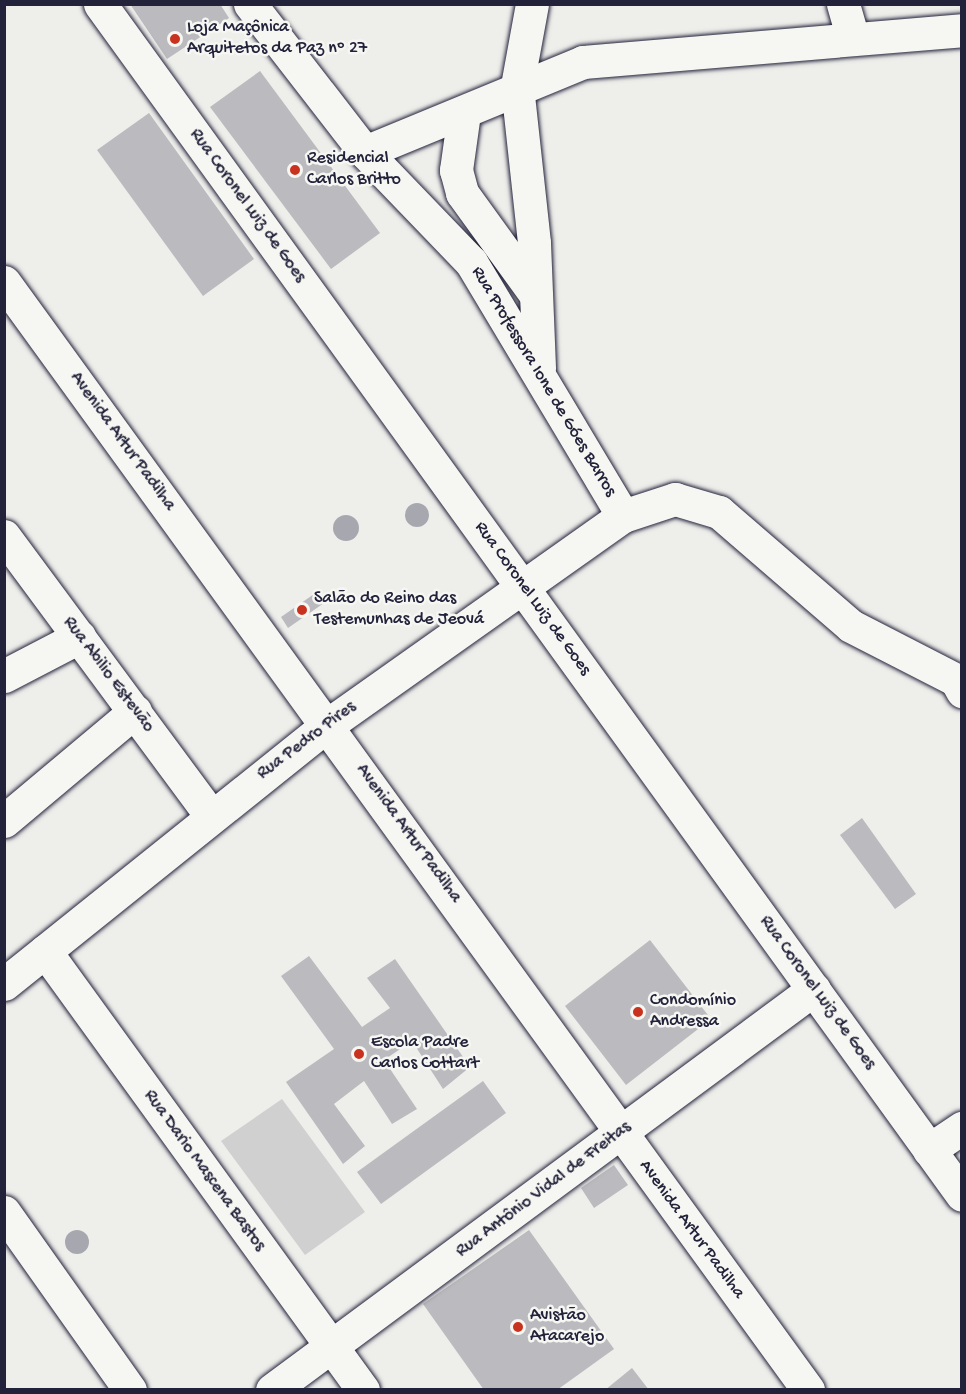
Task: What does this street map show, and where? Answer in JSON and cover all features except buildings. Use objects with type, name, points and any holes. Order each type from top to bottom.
[{"type":"street","name":"Rua Coronel Luiz de Goes","points":[[100,4],[524,587],[962,1196]]},
{"type":"street","name":"Rua Professora Ione de Góes Barros","points":[[250,4],[365,152],[471,261],[539,379],[623,516]]},
{"type":"street","points":[[532,4],[517,86],[535,294],[539,379]]},
{"type":"street","points":[[843,4],[854,39]]},
{"type":"street","points":[[365,152],[464,113],[517,86],[584,62],[962,30]]},
{"type":"street","points":[[464,113],[456,170],[462,194],[535,294]]},
{"type":"street","name":"Avenida Artur Padilha","points":[[4,282],[328,724],[620,1134],[808,1389]]},
{"type":"street","name":"Rua Pedro Pires","points":[[4,984],[210,814],[328,724],[623,516],[675,499],[719,512],[851,626],[960,682]]},
{"type":"street","name":"Rua Abilio Estevão","points":[[4,536],[210,814]]},
{"type":"street","points":[[4,676],[79,637]]},
{"type":"street","points":[[4,821],[135,711]]},
{"type":"street","name":"Rua Dario Mascena Bastos","points":[[45,951],[363,1389]]},
{"type":"street","name":"Rua Antônio Vidal de Freitas","points":[[272,1389],[332,1347],[814,989]]},
{"type":"street","points":[[929,1150],[962,1128]]},
{"type":"street","points":[[4,1212],[130,1389]]},
{"type":"shaded area","points":[[417,503],[422,504],[428,510],[428,520],[422,526],[417,527],[412,526],[406,520],[405,515],[406,510],[412,504]]},
{"type":"shaded area","points":[[346,515],[355,519],[359,528],[355,537],[346,541],[337,537],[333,528],[337,519]]},
{"type":"shaded area","points":[[282,1099],[365,1212],[305,1255],[221,1141]]},
{"type":"shaded area","points":[[77,1230],[82,1231],[88,1237],[88,1247],[82,1253],[77,1254],[72,1253],[66,1247],[65,1242],[66,1237],[72,1231]]},
{"type":"place","name":"Loja Maçônica Arquitetos da Paz nº 27","points":[[175,39]]},
{"type":"place","name":"Residencial Carlos Britto","points":[[295,170]]},
{"type":"place","name":"Salão do Reino das Testemunhas de Jeová","points":[[302,610]]},
{"type":"place","name":"Condomínio Andressa","points":[[638,1012]]},
{"type":"place","name":"Escola Padre Carlos Cottart","points":[[359,1054]]},
{"type":"place","name":"Avistão Atacarejo","points":[[518,1327]]}]
